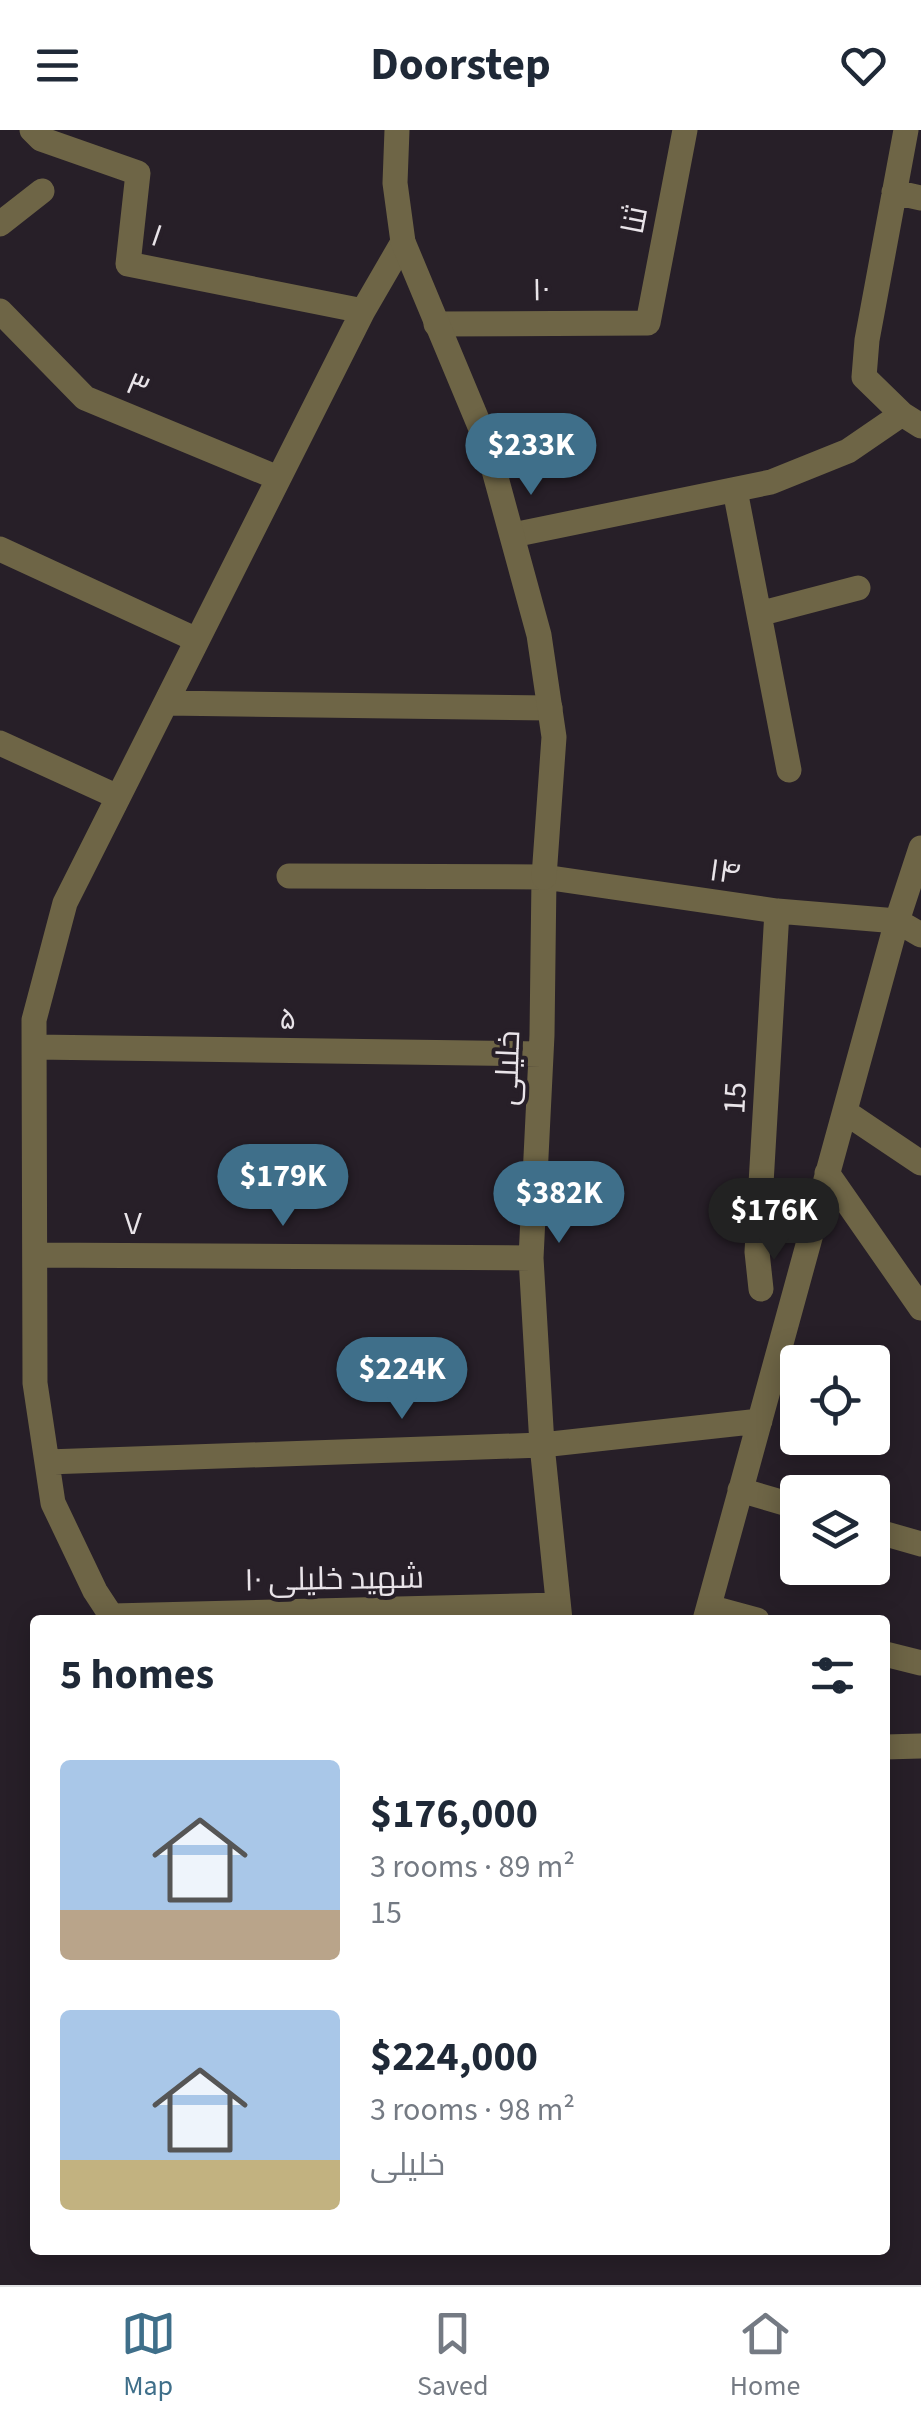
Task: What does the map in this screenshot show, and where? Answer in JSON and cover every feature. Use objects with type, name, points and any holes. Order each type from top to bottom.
[{"type":"street","name":"۱","points":[[32,130],[42,138],[138,172],[128,264],[363,310]]},
{"type":"street","name":"خلیلی","points":[[397,130],[395,184],[403,242],[486,441],[539,635],[554,737],[544,877],[541,1054],[531,1258],[542,1445],[558,1613]]},
{"type":"street","name":"ثنا","points":[[648,323],[684,130]]},
{"type":"street","points":[[513,535],[771,482],[911,420],[864,377],[867,340],[906,130]]},
{"type":"street","points":[[0,224],[42,190]]},
{"type":"street","points":[[894,192],[921,198]]},
{"type":"street","points":[[111,1615],[94,1591],[53,1503],[35,1383],[34,1020],[66,903],[363,310],[403,242]]},
{"type":"street","name":"۳","points":[[0,311],[85,398],[278,478]]},
{"type":"street","name":"۱۰","points":[[436,324],[576,320],[648,323]]},
{"type":"street","points":[[736,490],[788,770]]},
{"type":"street","points":[[0,549],[197,640]]},
{"type":"street","points":[[759,614],[858,588]]},
{"type":"street","points":[[166,702],[550,708]]},
{"type":"street","points":[[0,743],[118,797]]},
{"type":"street","points":[[791,1345],[828,1173],[921,848]]},
{"type":"street","points":[[289,876],[544,877]]},
{"type":"street","name":"۱۴","points":[[544,877],[778,912],[897,922]]},
{"type":"street","name":"15","points":[[761,1289],[757,1252],[778,912]]},
{"type":"street","points":[[897,922],[921,935]]},
{"type":"street","name":"۵","points":[[34,1047],[541,1054]]},
{"type":"street","points":[[844,1112],[921,1163]]},
{"type":"street","points":[[828,1173],[921,1308]]},
{"type":"street","name":"۷","points":[[35,1256],[531,1258]]},
{"type":"street","points":[[707,1614],[760,1421],[780,1378]]},
{"type":"street","points":[[47,1462],[542,1445],[760,1421]]},
{"type":"street","points":[[740,1490],[780,1502]]},
{"type":"street","points":[[890,1535],[921,1544]]},
{"type":"street","name":"شهید خلیلی ۱۰","points":[[380,1615],[558,1613]]},
{"type":"street","points":[[890,1655],[921,1663]]},
{"type":"street","points":[[890,1747],[921,1746]]}]
